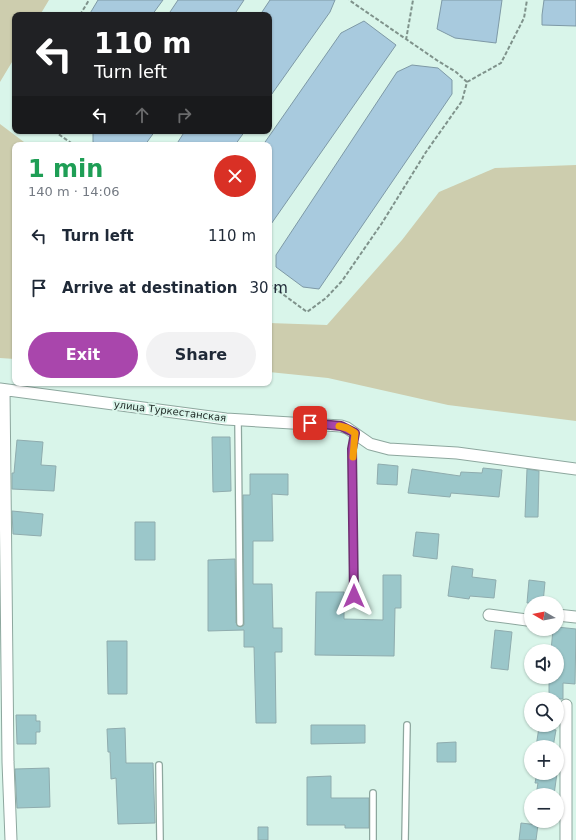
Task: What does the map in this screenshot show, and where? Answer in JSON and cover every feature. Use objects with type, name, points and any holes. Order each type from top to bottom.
[{"type":"street","name":"улица Туркестанская","points":[[2,390],[238,420],[341,426],[355,433]]},
{"type":"street","points":[[2,390],[8,762],[11,840]]},
{"type":"street","points":[[355,433],[370,444],[389,449],[457,453],[576,469]]},
{"type":"street","points":[[489,615],[524,620]]},
{"type":"street","points":[[564,616],[576,617]]},
{"type":"street","points":[[566,705],[566,840]]},
{"type":"lane","points":[[238,420],[240,623]]},
{"type":"lane","points":[[354,596],[352,449],[355,433]]},
{"type":"lane","points":[[405,840],[406,725]]},
{"type":"lane","points":[[159,765],[160,840]]},
{"type":"lane","points":[[373,793],[373,840]]},
{"type":"path","points":[[82,12],[89,0]]},
{"type":"path","points":[[350,0],[406,40],[456,72],[467,82]]},
{"type":"path","points":[[406,40],[414,0]]},
{"type":"path","points":[[272,286],[307,312],[326,298],[342,281],[382,223],[426,152],[462,100],[467,82],[501,64],[524,18],[527,0]]},
{"type":"path","points":[[58,134],[70,142]]},
{"type":"green space","points":[[0,0],[49,0],[42,12],[12,12],[12,62],[0,82]]},
{"type":"green space","points":[[0,124],[24,142],[12,142],[12,359],[0,358]]},
{"type":"green space","points":[[576,165],[576,421],[448,405],[328,378],[272,372],[272,323],[327,325],[402,240],[439,192],[495,168]]},
{"type":"water","points":[[98,0],[163,0],[154,12],[91,12]]},
{"type":"water","points":[[178,0],[244,0],[236,12],[170,12]]},
{"type":"water","points":[[270,0],[335,0],[330,12],[272,94],[272,12],[262,12]]},
{"type":"water","points":[[442,0],[502,0],[496,43],[455,38],[437,29]]},
{"type":"water","points":[[544,0],[576,0],[576,26],[542,25]]},
{"type":"water","points":[[364,21],[396,45],[272,223],[272,142],[265,142],[341,33]]},
{"type":"water","points":[[412,65],[438,68],[452,80],[452,94],[319,289],[303,287],[276,267],[276,255],[397,72]]},
{"type":"water","points":[[93,134],[153,134],[147,142],[93,142]]},
{"type":"water","points":[[183,134],[243,134],[237,142],[178,142]]},
{"type":"building","points":[[212,437],[230,437],[231,491],[213,492]]},
{"type":"building","points":[[17,440],[43,442],[41,465],[56,466],[54,491],[12,489],[12,473],[14,473]]},
{"type":"building","points":[[378,464],[398,466],[397,485],[377,484]]},
{"type":"building","points":[[483,468],[502,470],[499,497],[451,493],[450,497],[408,493],[412,469],[460,476],[461,472],[482,473]]},
{"type":"building","points":[[527,469],[539,471],[538,517],[525,517]]},
{"type":"building","points":[[250,474],[288,474],[288,495],[272,494],[273,541],[253,541],[253,584],[272,584],[273,628],[282,628],[282,652],[275,652],[276,723],[256,723],[254,647],[244,647],[244,630],[208,631],[208,560],[235,559],[236,623],[240,627],[244,625],[243,495],[250,495]]},
{"type":"building","points":[[12,511],[43,514],[41,536],[13,534]]},
{"type":"building","points":[[135,522],[155,522],[155,560],[135,560]]},
{"type":"building","points":[[416,532],[439,534],[437,559],[413,556]]},
{"type":"building","points":[[452,566],[473,569],[472,577],[496,580],[494,598],[470,596],[469,599],[448,596]]},
{"type":"building","points":[[383,575],[401,575],[401,608],[395,608],[394,656],[315,655],[316,592],[344,592],[344,619],[383,620]]},
{"type":"building","points":[[529,580],[545,582],[544,596],[528,596]]},
{"type":"building","points":[[564,628],[576,629],[575,684],[564,683],[564,644],[552,644],[552,636],[564,636]]},
{"type":"building","points":[[495,630],[512,632],[508,670],[491,668]]},
{"type":"building","points":[[107,641],[127,641],[127,694],[108,694]]},
{"type":"building","points":[[549,684],[563,684],[563,692],[549,692]]},
{"type":"building","points":[[16,715],[36,715],[36,721],[40,721],[40,732],[36,732],[36,744],[17,744]]},
{"type":"building","points":[[311,725],[365,725],[365,743],[311,744]]},
{"type":"building","points":[[125,728],[126,763],[153,763],[155,823],[118,824],[116,778],[111,779],[107,729]]},
{"type":"building","points":[[538,732],[556,732],[554,740],[537,740]]},
{"type":"building","points":[[456,742],[456,762],[437,762],[437,743]]},
{"type":"building","points":[[49,768],[50,807],[17,808],[15,769]]},
{"type":"building","points":[[331,776],[331,798],[369,798],[369,828],[345,828],[345,825],[307,825],[307,777]]},
{"type":"building","points":[[536,780],[556,780],[555,788],[537,788],[538,783],[535,783]]},
{"type":"building","points":[[521,823],[524,823],[524,828],[538,828],[536,840],[519,840]]},
{"type":"building","points":[[258,827],[268,827],[268,840],[258,840]]},
{"type":"slow traffic","points":[[339,426],[347,428],[355,433],[352,449],[353,457]]},
{"type":"route","points":[[310,423],[341,426],[355,433],[352,449],[354,596]]}]
